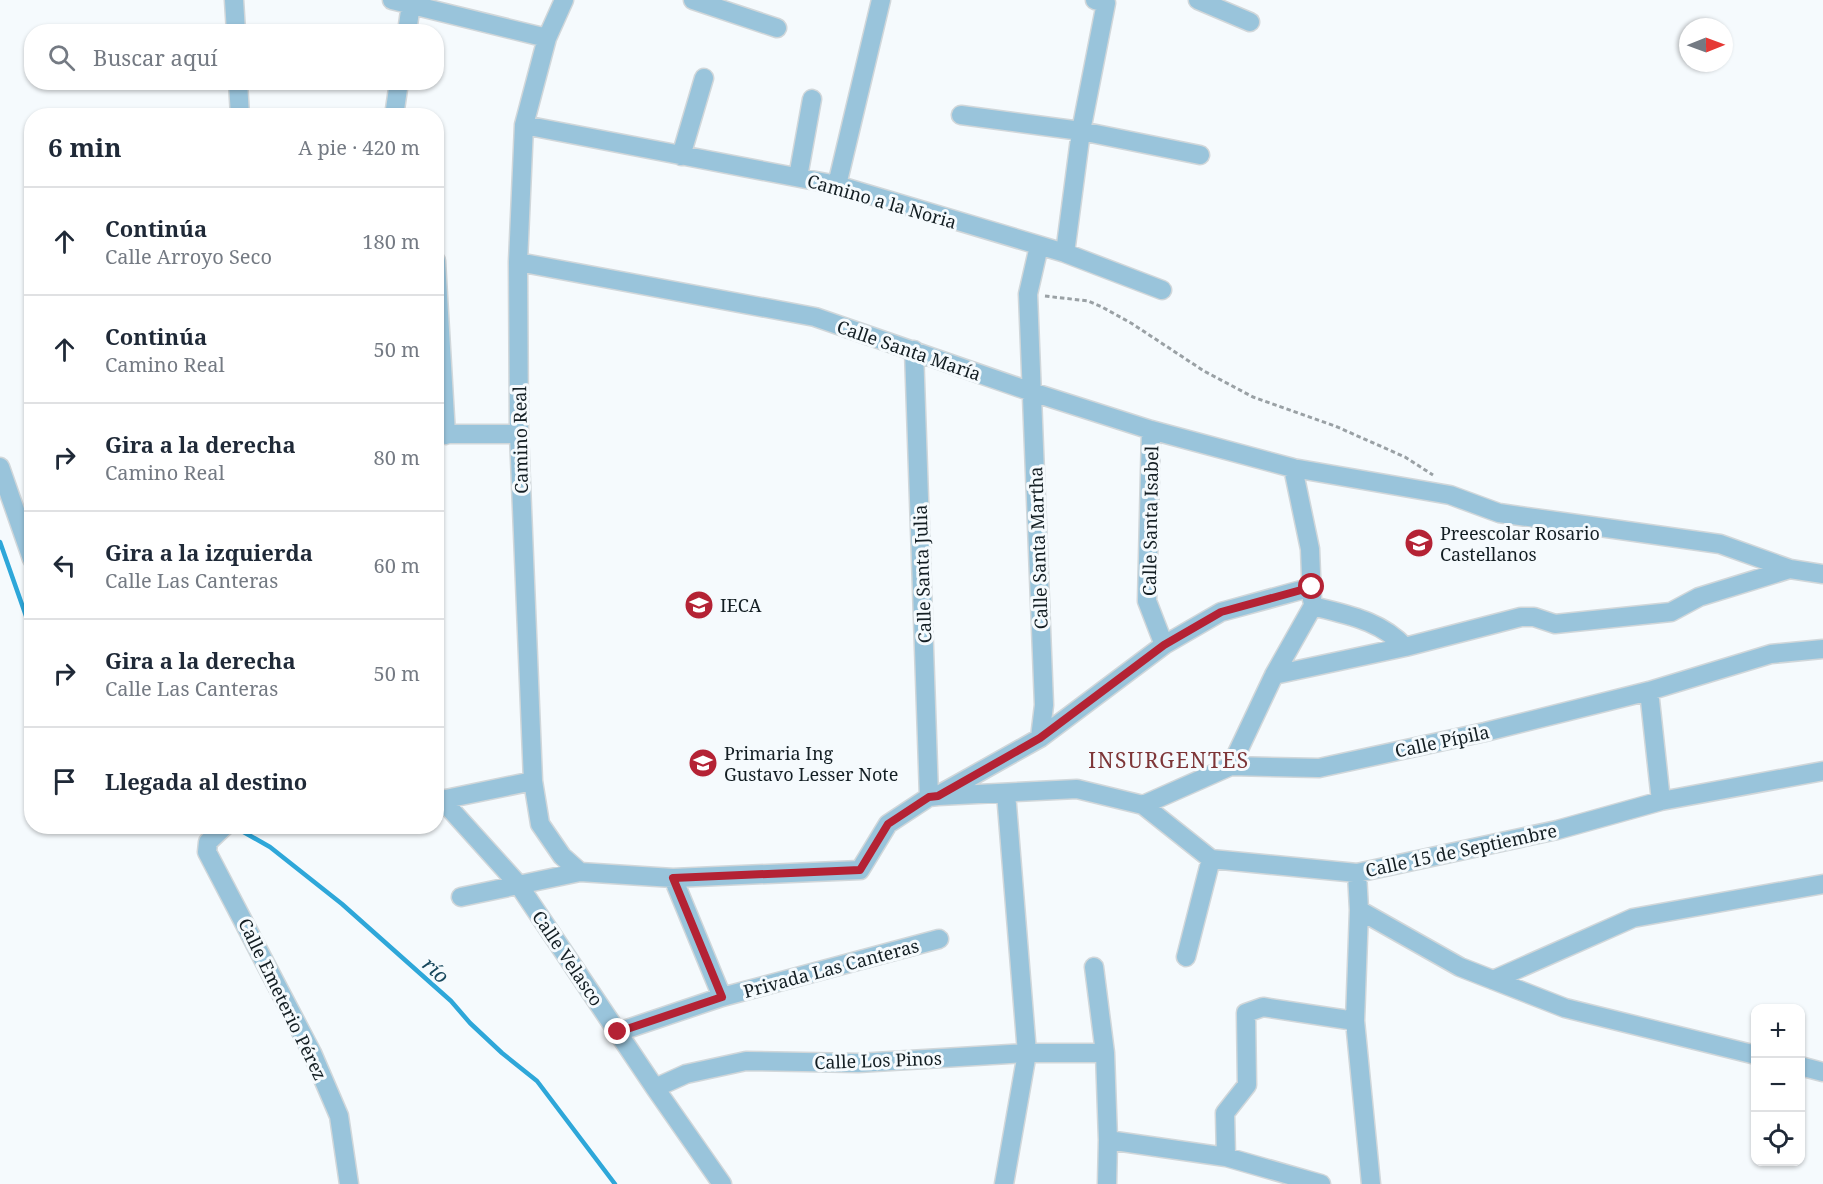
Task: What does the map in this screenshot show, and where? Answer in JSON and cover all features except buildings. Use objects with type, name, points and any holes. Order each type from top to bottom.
[{"type":"street","points":[[234,0],[236,24]]},
{"type":"street","points":[[392,0],[547,38]]},
{"type":"street","name":"Camino Real","points":[[564,0],[547,38],[524,125],[518,262],[519,434],[533,781],[540,824],[562,856],[580,872]]},
{"type":"street","points":[[693,0],[777,28]]},
{"type":"street","points":[[837,185],[881,0]]},
{"type":"street","points":[[1198,0],[1250,22]]},
{"type":"street","points":[[1065,253],[1101,1]]},
{"type":"street","points":[[408,24],[411,4]]},
{"type":"street","points":[[681,156],[704,78]]},
{"type":"street","points":[[238,90],[240,108]]},
{"type":"street","points":[[395,108],[398,90]]},
{"type":"street","points":[[798,177],[812,99]]},
{"type":"street","points":[[961,115],[1081,131],[1200,155]]},
{"type":"street","name":"Camino a la Noria","points":[[524,125],[837,185],[1065,253],[1162,290]]},
{"type":"street","name":"Calle Santa Martha","points":[[1040,246],[1028,294],[1044,705],[1040,738]]},
{"type":"street","name":"Calle Santa María","points":[[518,262],[815,317],[1032,392],[1151,430],[1293,468],[1450,495],[1499,513],[1720,544],[1790,569]]},
{"type":"street","name":"Calle Santa Julia","points":[[914,350],[933,796]]},
{"type":"street","name":"Calle Santa Isabel","points":[[1151,430],[1147,601],[1164,645]]},
{"type":"street","points":[[444,434],[519,434]]},
{"type":"street","points":[[0,467],[24,536]]},
{"type":"street","points":[[1143,805],[1231,766],[1274,675],[1312,606],[1310,549],[1293,468]]},
{"type":"street","points":[[1274,675],[1405,647],[1521,616],[1534,617],[1555,624],[1671,612],[1698,597],[1790,569],[1823,574]]},
{"type":"street","points":[[461,897],[580,872],[673,878],[860,870],[888,824],[933,796],[1040,738],[1164,645],[1221,612],[1312,587]]},
{"type":"street","points":[[1312,606],[1367,620],[1394,635],[1405,647]]},
{"type":"street","name":"Calle Pípila","points":[[1231,766],[1319,768],[1485,732],[1649,691],[1771,654],[1823,649]]},
{"type":"street","points":[[1649,691],[1661,801]]},
{"type":"street","points":[[1044,705],[1071,714]]},
{"type":"street","name":"Calle 15 de Septiembre","points":[[1211,859],[1357,873],[1557,830],[1661,801],[1823,771]]},
{"type":"street","points":[[444,800],[533,781]]},
{"type":"street","points":[[933,796],[1077,789],[1143,805],[1211,859],[1186,957]]},
{"type":"street","points":[[1004,1184],[1027,1053],[1006,793]]},
{"type":"street","name":"Calle Velasco","points":[[444,805],[518,884],[722,1184]]},
{"type":"street","name":"Calle Emeterio Pérez","points":[[216,834],[208,842],[207,852],[312,1053],[335,1106],[339,1116],[349,1184]]},
{"type":"street","points":[[1357,873],[1359,910],[1355,1021],[1371,1184]]},
{"type":"street","points":[[673,878],[722,997]]},
{"type":"street","points":[[1493,980],[1634,918],[1823,884]]},
{"type":"street","points":[[1359,910],[1460,967],[1565,1008],[1751,1054]]},
{"type":"street","name":"Privada Las Canteras","points":[[618,1032],[722,997],[939,939]]},
{"type":"street","points":[[1094,968],[1105,1053],[1107,1184]]},
{"type":"street","points":[[1226,1157],[1225,1113],[1247,1085],[1246,1012],[1263,1007],[1355,1021]]},
{"type":"street","name":"Calle Los Pinos","points":[[655,1088],[686,1074],[746,1061],[858,1063],[1027,1053],[1105,1053]]},
{"type":"street","points":[[1805,1067],[1823,1072]]},
{"type":"street","points":[[1108,1140],[1226,1157],[1321,1184]]},
{"type":"path","points":[[1028,294],[1088,301],[1102,307],[1131,323],[1204,371],[1253,397],[1335,426],[1405,457],[1432,474],[1450,495]]},
{"type":"waterway","name":"río","points":[[0,542],[24,610]]},
{"type":"waterway","name":"río","points":[[247,834],[270,847],[342,904],[451,1001],[470,1023],[502,1053],[537,1081],[615,1184]]},
{"type":"place","name":"Preescolar Rosario Castellanos","points":[[1419,543]]},
{"type":"place","name":"IECA","points":[[699,605]]},
{"type":"place","name":"Primaria Ing Gustavo Lesser Note","points":[[703,763]]},
{"type":"district","name":"INSURGENTES","points":[[1169,760]]},
{"type":"route","points":[[618,1032],[722,997],[673,878],[860,870],[888,824],[929,797],[938,796],[1040,738],[1164,645],[1221,612],[1312,587]]}]
